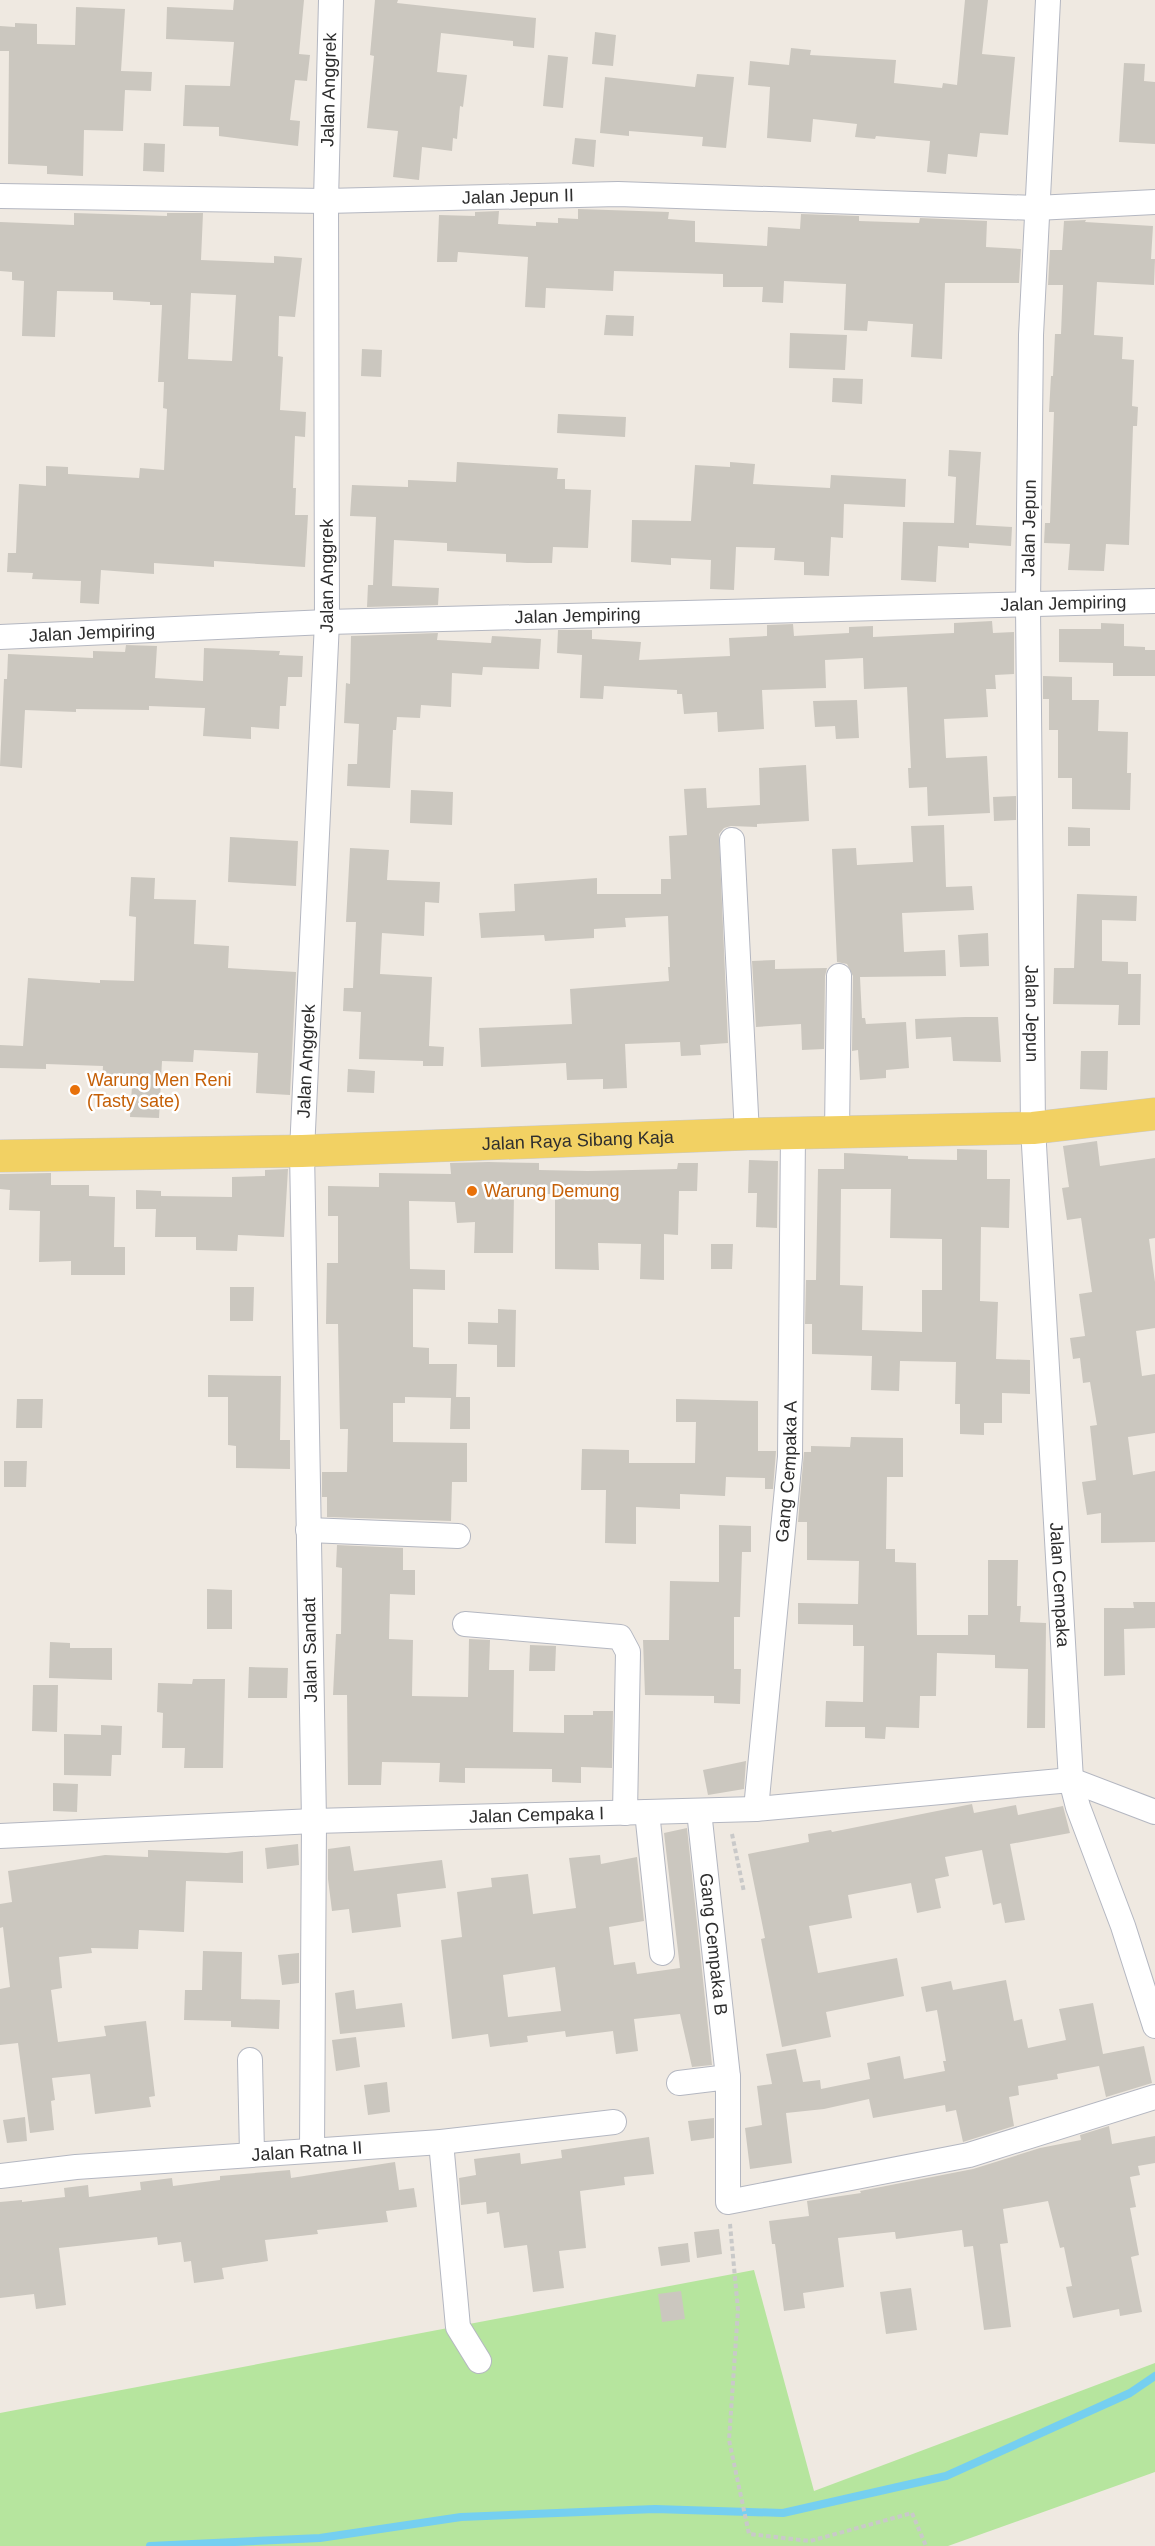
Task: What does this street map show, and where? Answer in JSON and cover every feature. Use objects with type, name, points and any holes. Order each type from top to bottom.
[{"type":"main road","name":"Jalan Raya Sibang Kaja","points":[[0,1156],[302,1151],[747,1134],[1033,1128],[1155,1114]]},
{"type":"street","name":"Jalan Anggrek","points":[[302,1151],[327,622],[326,201],[331,0]]},
{"type":"street","name":"Jalan Jepun","points":[[1033,1128],[1028,606],[1031,335],[1048,0]]},
{"type":"street","name":"Jalan Jepun II","points":[[0,196],[326,201],[618,194],[1036,208],[1155,202]]},
{"type":"street","name":"Jalan Jempiring","points":[[0,637],[327,622],[1155,601]]},
{"type":"street","points":[[732,840],[747,1134]]},
{"type":"street","points":[[837,1133],[839,976]]},
{"type":"street","name":"Jalan Cempaka","points":[[1033,1128],[1071,1780],[1078,1807],[1123,1926],[1155,2026]]},
{"type":"street","name":"Gang Cempaka A","points":[[756,1809],[790,1457],[793,1134]]},
{"type":"street","name":"Jalan Sandat","points":[[302,1151],[314,1821],[312,2150]]},
{"type":"street","points":[[308,1530],[458,1536]]},
{"type":"street","points":[[465,1623],[620,1637],[628,1652],[636,1812],[662,1953]]},
{"type":"street","points":[[1071,1780],[1155,1812]]},
{"type":"street","name":"Jalan Cempaka I","points":[[0,1836],[314,1821],[756,1809],[1071,1780]]},
{"type":"street","name":"Gang Cempaka B","points":[[699,1811],[728,2077],[728,2202]]},
{"type":"street","points":[[250,2060],[252,2154]]},
{"type":"street","points":[[679,2084],[728,2077]]},
{"type":"street","points":[[728,2202],[969,2155],[1155,2097]]},
{"type":"street","name":"Jalan Ratna II","points":[[0,2176],[76,2167],[441,2142],[614,2122]]},
{"type":"street","points":[[441,2142],[458,2327],[479,2361]]},
{"type":"path","points":[[727,1810],[744,1892]]},
{"type":"path","points":[[728,2202],[738,2310],[729,2440],[749,2535],[810,2541],[912,2513],[926,2546]]},
{"type":"green space","points":[[754,2270],[814,2491],[1155,2363],[1155,2472],[948,2546],[0,2546],[0,2413]]},
{"type":"building","points":[[234,0],[304,0],[299,54],[310,55],[307,81],[295,80],[290,120],[300,121],[298,146],[219,136],[219,127],[183,126],[185,85],[230,86],[234,42],[166,39],[167,7],[233,10]]},
{"type":"building","points":[[375,0],[398,0],[397,3],[536,18],[534,48],[513,46],[513,41],[441,33],[437,72],[467,75],[463,107],[460,106],[457,139],[453,138],[452,151],[422,147],[419,180],[393,177],[398,131],[367,128],[374,56],[370,55]]},
{"type":"building","points":[[965,0],[988,0],[982,54],[1015,57],[1008,135],[980,133],[977,157],[948,154],[946,174],[927,172],[930,141],[876,136],[875,139],[855,137],[857,124],[813,119],[811,142],[767,138],[770,87],[748,85],[750,61],[789,65],[791,48],[811,50],[810,55],[896,60],[894,83],[942,88],[943,83],[957,85]]},
{"type":"building","points":[[76,7],[125,9],[121,71],[152,72],[151,91],[125,90],[123,131],[84,130],[83,176],[47,174],[47,166],[8,164],[9,51],[0,51],[0,26],[15,27],[15,23],[37,24],[37,44],[75,45]]},
{"type":"building","points":[[595,32],[616,35],[613,66],[592,64]]},
{"type":"building","points":[[548,55],[568,57],[563,108],[543,106]]},
{"type":"building","points":[[1124,63],[1145,64],[1144,81],[1155,82],[1155,144],[1119,142]]},
{"type":"building","points":[[697,74],[734,77],[726,148],[702,146],[703,137],[629,131],[629,136],[600,133],[605,77],[695,87]]},
{"type":"building","points":[[575,138],[596,140],[594,167],[572,164]]},
{"type":"building","points":[[144,143],[165,144],[164,172],[143,171]]},
{"type":"building","points":[[578,209],[669,212],[668,219],[695,221],[695,242],[767,246],[768,227],[800,229],[801,214],[859,216],[859,221],[919,223],[920,218],[987,221],[986,247],[1021,249],[1019,283],[945,283],[942,359],[911,357],[913,324],[868,321],[867,331],[844,330],[846,284],[784,281],[783,303],[762,302],[763,287],[723,287],[723,274],[614,271],[613,291],[546,288],[545,308],[525,307],[528,257],[458,252],[457,262],[437,262],[439,215],[475,216],[475,212],[499,211],[498,224],[536,226],[536,222],[558,223],[558,218],[578,219]]},
{"type":"building","points":[[74,213],[167,216],[167,213],[203,213],[201,260],[274,263],[274,256],[302,258],[295,317],[279,316],[278,356],[283,357],[280,410],[306,412],[305,437],[295,436],[293,488],[296,488],[295,515],[308,515],[305,567],[214,561],[214,567],[154,563],[154,574],[101,570],[99,604],[80,603],[81,581],[32,579],[33,573],[7,572],[8,553],[16,553],[19,484],[46,486],[46,466],[68,467],[68,474],[139,478],[140,468],[164,470],[167,409],[163,408],[164,382],[158,382],[162,305],[113,300],[113,292],[57,291],[55,337],[22,336],[24,281],[12,280],[12,272],[0,271],[0,222],[74,225]],"holes":[[[191,293],[236,295],[232,361],[188,359]]]},
{"type":"building","points":[[1086,220],[1085,222],[1153,226],[1151,259],[1155,259],[1154,285],[1097,282],[1094,335],[1123,337],[1122,359],[1134,360],[1132,406],[1138,407],[1137,426],[1133,426],[1129,545],[1106,544],[1104,571],[1068,570],[1070,544],[1044,543],[1045,523],[1050,523],[1054,412],[1049,412],[1051,376],[1053,376],[1055,334],[1061,334],[1063,285],[1048,285],[1050,250],[1062,250],[1064,221]]},
{"type":"building","points":[[606,315],[634,316],[633,336],[604,335]]},
{"type":"building","points":[[790,333],[847,335],[845,370],[789,368]]},
{"type":"building","points":[[362,349],[382,350],[381,377],[361,376]]},
{"type":"building","points":[[833,378],[863,379],[862,404],[832,402]]},
{"type":"building","points":[[558,414],[626,417],[625,437],[557,433]]},
{"type":"building","points":[[949,450],[981,452],[976,525],[1012,527],[1011,546],[969,543],[969,548],[938,546],[936,582],[901,580],[903,522],[954,523],[956,477],[948,476]]},
{"type":"building","points":[[457,462],[558,468],[557,479],[565,479],[565,489],[591,490],[588,548],[553,547],[552,563],[527,563],[506,562],[506,554],[447,551],[447,543],[394,540],[392,586],[439,588],[438,605],[367,607],[368,585],[373,585],[376,517],[350,516],[352,485],[408,487],[408,480],[456,482]]},
{"type":"building","points":[[730,462],[755,464],[753,484],[830,488],[831,475],[906,479],[905,507],[844,504],[843,538],[831,537],[829,576],[804,575],[804,562],[774,560],[775,548],[736,547],[734,590],[710,589],[711,560],[671,558],[671,565],[631,562],[632,520],[691,521],[695,465],[730,467]]},
{"type":"building","points":[[992,621],[993,633],[1014,632],[1014,674],[995,675],[996,689],[986,689],[988,717],[944,719],[946,758],[987,756],[990,813],[928,816],[927,787],[909,788],[908,768],[911,768],[907,687],[864,689],[863,658],[825,660],[826,688],[762,690],[764,729],[718,732],[717,712],[684,714],[682,694],[677,694],[677,690],[604,686],[603,699],[580,698],[582,655],[557,653],[558,630],[592,630],[592,639],[641,642],[639,660],[730,656],[729,638],[767,636],[767,625],[793,624],[794,636],[849,633],[849,627],[873,626],[873,637],[954,633],[954,623]]},
{"type":"building","points":[[1101,623],[1124,624],[1124,646],[1155,650],[1155,676],[1113,676],[1113,663],[1059,662],[1059,629],[1101,629]]},
{"type":"building","points":[[438,633],[437,640],[491,643],[492,636],[541,639],[539,669],[483,667],[482,675],[452,673],[451,707],[421,705],[420,718],[397,717],[396,730],[393,730],[390,788],[347,786],[348,764],[357,764],[359,724],[344,723],[346,683],[350,684],[351,636]]},
{"type":"building","points":[[126,645],[157,646],[155,678],[203,681],[204,648],[280,651],[279,655],[303,656],[302,677],[288,677],[286,706],[280,706],[279,729],[251,727],[251,739],[203,736],[205,708],[149,706],[149,710],[76,709],[76,712],[25,710],[22,768],[0,766],[4,679],[7,679],[8,654],[93,658],[93,651],[125,652]]},
{"type":"building","points":[[1043,676],[1072,677],[1072,700],[1099,700],[1098,731],[1128,732],[1127,773],[1131,773],[1130,810],[1072,809],[1072,778],[1058,778],[1058,730],[1049,730],[1049,699],[1043,699]]},
{"type":"building","points":[[857,700],[859,738],[836,739],[835,726],[815,727],[813,701]]},
{"type":"building","points":[[806,765],[809,821],[757,824],[757,827],[731,826],[724,828],[719,834],[728,1043],[700,1045],[701,1055],[681,1056],[680,1042],[625,1044],[627,1088],[603,1089],[603,1079],[567,1080],[566,1063],[481,1067],[479,1028],[572,1024],[570,989],[669,981],[668,967],[670,967],[668,916],[625,918],[626,927],[594,929],[594,938],[545,941],[544,935],[481,938],[479,913],[515,911],[514,884],[597,878],[597,894],[661,894],[661,879],[671,879],[669,836],[687,835],[684,789],[706,788],[707,808],[760,805],[759,768]]},
{"type":"building","points":[[411,790],[453,792],[452,825],[410,823]]},
{"type":"building","points":[[1016,796],[1016,820],[994,821],[993,797]]},
{"type":"building","points":[[944,825],[946,887],[972,886],[974,910],[902,913],[904,952],[945,950],[946,976],[860,977],[862,1018],[865,1018],[866,1024],[906,1022],[909,1068],[886,1070],[886,1078],[860,1080],[858,1050],[852,1051],[853,976],[847,964],[837,962],[832,849],[856,848],[857,865],[913,862],[911,826]]},
{"type":"building","points":[[1068,827],[1090,828],[1090,846],[1068,846]]},
{"type":"building","points":[[230,837],[298,841],[296,886],[228,882]]},
{"type":"building","points":[[350,848],[389,850],[387,880],[440,882],[439,903],[425,902],[424,936],[382,933],[380,974],[432,977],[429,1046],[444,1047],[443,1066],[423,1066],[423,1061],[359,1059],[361,1012],[343,1011],[344,988],[353,988],[356,922],[346,922]]},
{"type":"building","points":[[131,877],[155,878],[154,899],[196,900],[194,944],[229,946],[228,968],[296,972],[290,1095],[256,1093],[258,1053],[194,1050],[193,1062],[162,1061],[159,1118],[130,1117],[132,1086],[102,1085],[103,1066],[46,1064],[46,1069],[0,1068],[0,1045],[23,1046],[28,978],[100,983],[100,980],[134,981],[136,917],[129,916]]},
{"type":"building","points":[[1077,894],[1137,896],[1136,921],[1102,920],[1102,961],[1128,962],[1128,974],[1141,974],[1140,1025],[1118,1025],[1119,1005],[1053,1004],[1054,968],[1074,968]]},
{"type":"building","points":[[988,933],[989,966],[960,967],[958,935]]},
{"type":"building","points":[[775,960],[775,969],[827,968],[824,1049],[802,1050],[801,1024],[756,1027],[752,961]]},
{"type":"building","points":[[998,1017],[1001,1062],[953,1061],[951,1037],[916,1039],[915,1019]]},
{"type":"building","points":[[1081,1051],[1108,1051],[1107,1090],[1080,1089]]},
{"type":"building","points":[[348,1069],[375,1071],[374,1093],[347,1092]]},
{"type":"building","points":[[1097,1141],[1100,1166],[1155,1158],[1155,1238],[1149,1239],[1155,1282],[1155,1328],[1136,1331],[1142,1376],[1155,1374],[1155,1433],[1128,1437],[1133,1475],[1155,1471],[1155,1542],[1101,1543],[1101,1513],[1087,1515],[1082,1482],[1096,1480],[1090,1426],[1097,1425],[1090,1382],[1083,1383],[1080,1358],[1073,1359],[1070,1338],[1085,1336],[1079,1294],[1092,1292],[1081,1218],[1067,1220],[1062,1188],[1069,1187],[1063,1146]]},
{"type":"building","points":[[957,1149],[987,1150],[987,1179],[1010,1179],[1009,1228],[981,1227],[980,1301],[998,1302],[996,1359],[1030,1360],[1030,1394],[1002,1393],[1002,1423],[984,1423],[984,1435],[960,1434],[960,1404],[955,1404],[956,1362],[900,1361],[899,1391],[871,1390],[872,1356],[812,1354],[812,1324],[805,1324],[806,1280],[816,1280],[818,1169],[844,1169],[844,1153],[908,1156],[908,1159],[957,1160]],"holes":[[[841,1189],[891,1189],[890,1238],[942,1239],[942,1290],[922,1290],[922,1332],[862,1330],[863,1286],[840,1285]]]},
{"type":"building","points":[[749,1160],[778,1161],[777,1228],[756,1227],[757,1193],[748,1193]]},
{"type":"building","points":[[450,1163],[539,1163],[539,1170],[588,1171],[677,1169],[678,1163],[698,1163],[697,1191],[679,1191],[678,1235],[664,1234],[664,1280],[640,1279],[641,1244],[598,1243],[599,1270],[555,1269],[555,1194],[514,1194],[513,1253],[474,1253],[475,1222],[457,1223],[455,1202],[409,1201],[410,1269],[445,1270],[445,1290],[413,1289],[413,1347],[429,1348],[429,1364],[457,1364],[456,1397],[470,1397],[470,1429],[450,1429],[451,1398],[405,1397],[405,1403],[393,1403],[393,1442],[467,1443],[467,1482],[452,1482],[451,1521],[327,1517],[327,1497],[322,1497],[322,1472],[347,1472],[348,1429],[340,1429],[338,1324],[326,1324],[327,1263],[338,1263],[338,1216],[328,1216],[328,1186],[379,1187],[379,1173],[451,1174]]},
{"type":"building","points":[[288,1169],[284,1237],[238,1235],[237,1251],[196,1250],[196,1237],[155,1237],[156,1209],[136,1209],[136,1190],[161,1191],[161,1196],[232,1197],[232,1177],[265,1176],[265,1170]]},
{"type":"building","points":[[51,1173],[51,1185],[89,1185],[89,1196],[115,1197],[114,1247],[125,1247],[125,1275],[71,1275],[71,1261],[39,1262],[40,1211],[9,1210],[10,1190],[0,1189],[0,1174]]},
{"type":"building","points":[[711,1244],[733,1244],[732,1269],[711,1269]]},
{"type":"building","points":[[230,1287],[254,1287],[253,1321],[230,1321]]},
{"type":"building","points":[[498,1309],[516,1310],[515,1367],[497,1367],[497,1345],[468,1344],[468,1322],[498,1323]]},
{"type":"building","points":[[208,1375],[281,1376],[280,1440],[290,1440],[290,1469],[236,1468],[236,1446],[228,1445],[228,1397],[208,1397]]},
{"type":"building","points":[[17,1399],[43,1399],[42,1428],[16,1428]]},
{"type":"building","points":[[676,1399],[758,1401],[758,1451],[776,1451],[773,1489],[765,1489],[765,1478],[726,1477],[725,1496],[680,1494],[680,1509],[636,1507],[636,1544],[605,1543],[606,1490],[581,1490],[582,1449],[629,1450],[629,1463],[695,1463],[696,1422],[676,1422]]},
{"type":"building","points":[[851,1437],[903,1438],[903,1477],[887,1477],[886,1549],[895,1549],[895,1562],[916,1563],[917,1635],[968,1635],[968,1615],[988,1615],[988,1560],[1018,1560],[1017,1606],[1021,1606],[1020,1622],[1046,1623],[1045,1728],[1027,1728],[1028,1669],[995,1668],[995,1655],[937,1653],[936,1696],[920,1696],[919,1728],[886,1727],[885,1739],[865,1738],[865,1727],[825,1727],[826,1701],[863,1702],[864,1646],[853,1646],[853,1625],[798,1624],[798,1603],[858,1604],[859,1561],[807,1560],[807,1522],[798,1522],[804,1452],[811,1452],[811,1446],[850,1447]]},
{"type":"building","points":[[4,1461],[27,1461],[26,1487],[4,1487]]},
{"type":"building","points":[[719,1525],[751,1526],[751,1552],[742,1552],[740,1617],[734,1617],[734,1669],[741,1669],[740,1704],[714,1703],[714,1696],[645,1695],[643,1640],[669,1640],[670,1581],[719,1582]]},
{"type":"building","points":[[337,1545],[403,1548],[403,1570],[415,1570],[415,1595],[390,1594],[389,1639],[413,1640],[412,1696],[468,1697],[469,1639],[490,1640],[489,1670],[514,1670],[513,1732],[564,1733],[564,1715],[593,1715],[593,1711],[613,1711],[612,1768],[581,1767],[581,1783],[552,1782],[552,1769],[465,1768],[465,1783],[439,1782],[440,1763],[382,1762],[381,1785],[348,1785],[347,1695],[333,1695],[336,1634],[341,1634],[342,1568],[336,1567]]},
{"type":"building","points":[[207,1589],[232,1590],[232,1629],[207,1629]]},
{"type":"building","points":[[1133,1602],[1155,1602],[1155,1628],[1124,1629],[1125,1675],[1104,1676],[1104,1608],[1134,1608]]},
{"type":"building","points":[[50,1642],[70,1643],[70,1648],[112,1648],[112,1680],[49,1678]]},
{"type":"building","points":[[530,1645],[556,1646],[555,1671],[529,1671]]},
{"type":"building","points":[[249,1667],[288,1668],[287,1698],[248,1698]]},
{"type":"building","points":[[193,1679],[225,1679],[223,1768],[184,1768],[185,1748],[162,1748],[163,1713],[157,1712],[158,1683],[192,1684]]},
{"type":"building","points":[[33,1685],[58,1685],[57,1732],[32,1731]]},
{"type":"building","points":[[101,1725],[122,1726],[121,1755],[112,1755],[111,1776],[64,1775],[64,1734],[101,1735]]},
{"type":"building","points":[[746,1761],[744,1789],[708,1795],[703,1770]]},
{"type":"building","points":[[53,1783],[78,1784],[77,1812],[53,1811]]},
{"type":"building","points":[[972,1804],[974,1813],[1016,1805],[1018,1815],[1063,1806],[1070,1833],[1010,1844],[1025,1920],[1005,1923],[1001,1903],[993,1905],[982,1850],[945,1857],[949,1876],[935,1879],[941,1908],[917,1913],[911,1883],[848,1895],[852,1918],[809,1926],[818,1973],[897,1958],[904,1996],[826,2012],[831,2037],[782,2047],[761,1939],[765,1938],[748,1854],[809,1842],[808,1834],[831,1830],[832,1832]]},
{"type":"building","points":[[687,1828],[712,2065],[692,2067],[680,2014],[634,2019],[638,2051],[616,2054],[613,2031],[566,2037],[565,2031],[527,2036],[528,2042],[490,2047],[488,2034],[452,2039],[441,1940],[462,1937],[457,1892],[492,1887],[491,1878],[528,1874],[533,1914],[576,1908],[569,1858],[600,1855],[601,1864],[637,1857],[644,1921],[609,1927],[614,1965],[635,1962],[637,1974],[680,1968],[664,1833]],"holes":[[[555,1967],[561,2011],[508,2017],[503,1975]]]},
{"type":"building","points":[[298,1844],[299,1865],[267,1869],[265,1848]]},
{"type":"building","points":[[350,1846],[354,1871],[442,1860],[446,1888],[397,1894],[401,1927],[352,1933],[349,1909],[332,1911],[328,1879],[328,1849]]},
{"type":"building","points":[[148,1850],[227,1853],[243,1851],[243,1883],[186,1881],[184,1932],[139,1930],[138,1949],[91,1948],[92,1953],[59,1957],[62,1988],[51,1990],[58,2042],[106,2036],[104,2026],[146,2021],[155,2096],[149,2097],[151,2107],[95,2114],[90,2074],[52,2078],[55,2100],[51,2101],[54,2130],[30,2133],[18,2043],[0,2045],[0,1989],[10,1987],[3,1927],[0,1928],[0,1904],[12,1902],[8,1871],[105,1855],[148,1857]]},
{"type":"building","points":[[203,1951],[242,1952],[241,1999],[280,2000],[279,2029],[231,2027],[231,2021],[184,2020],[185,1990],[202,1990]]},
{"type":"building","points":[[299,1953],[299,1983],[282,1985],[278,1955]]},
{"type":"building","points":[[1006,1980],[1014,2021],[1022,2019],[1028,2048],[1066,2040],[1059,2009],[1093,2003],[1103,2054],[1144,2046],[1152,2083],[1106,2097],[1099,2066],[1057,2074],[1058,2079],[1018,2086],[1019,2095],[1009,2097],[1014,2126],[963,2142],[956,2110],[946,2112],[945,2105],[873,2118],[869,2099],[824,2109],[786,2113],[792,2163],[750,2169],[745,2128],[762,2125],[757,2086],[772,2084],[766,2054],[796,2049],[803,2082],[820,2080],[821,2089],[870,2079],[867,2063],[900,2056],[904,2079],[945,2071],[943,2061],[946,2061],[937,2010],[926,2012],[921,1987],[951,1981],[953,1990]]},
{"type":"building","points":[[354,1990],[356,2009],[402,2003],[405,2027],[340,2034],[335,1993]]},
{"type":"building","points":[[356,2037],[360,2067],[336,2071],[332,2040]]},
{"type":"building","points":[[387,2082],[390,2112],[368,2115],[364,2085]]},
{"type":"building","points":[[25,2117],[27,2141],[7,2143],[3,2120]]},
{"type":"building","points":[[714,2118],[714,2138],[691,2141],[688,2121]]},
{"type":"building","points":[[1109,2126],[1112,2144],[1155,2136],[1155,2163],[1138,2166],[1140,2175],[1130,2177],[1136,2207],[1130,2208],[1139,2255],[1131,2257],[1142,2312],[1120,2316],[1119,2309],[1073,2318],[1066,2287],[1072,2286],[1064,2247],[1060,2248],[1048,2201],[1003,2209],[1008,2243],[1000,2244],[1011,2327],[984,2330],[973,2246],[964,2247],[962,2230],[896,2239],[895,2232],[838,2238],[844,2287],[803,2293],[805,2308],[784,2311],[775,2244],[772,2244],[769,2221],[809,2216],[807,2201],[861,2193],[860,2191],[973,2169],[1040,2148],[1081,2140],[1080,2135]]},
{"type":"building","points":[[649,2137],[654,2174],[624,2177],[625,2185],[580,2191],[586,2248],[559,2251],[564,2288],[533,2292],[527,2245],[504,2248],[499,2212],[487,2214],[486,2202],[461,2205],[459,2178],[476,2175],[474,2159],[520,2153],[521,2164],[562,2158],[561,2150]]},
{"type":"building","points":[[395,2162],[399,2190],[414,2188],[417,2207],[386,2211],[388,2222],[317,2230],[318,2234],[265,2240],[268,2261],[222,2268],[224,2279],[194,2283],[191,2261],[184,2262],[181,2242],[158,2245],[157,2237],[59,2248],[66,2305],[36,2309],[34,2294],[0,2298],[0,2202],[65,2197],[64,2188],[88,2185],[89,2197],[141,2190],[140,2182],[172,2178],[173,2186],[220,2180],[220,2176],[290,2170],[291,2178]]},
{"type":"building","points":[[719,2229],[722,2254],[697,2258],[694,2232]]},
{"type":"building","points":[[688,2243],[690,2262],[661,2266],[658,2247]]},
{"type":"building","points":[[911,2288],[917,2330],[886,2334],[880,2292]]},
{"type":"building","points":[[681,2291],[685,2319],[662,2322],[658,2294]]},
{"type":"waterway","points":[[150,2546],[320,2538],[461,2517],[655,2509],[783,2513],[946,2476],[1130,2393],[1155,2376]]},
{"type":"place","name":"Warung Men Reni (Tasty sate)","points":[[75,1090]]},
{"type":"place","name":"Warung Demung","points":[[472,1191]]}]
